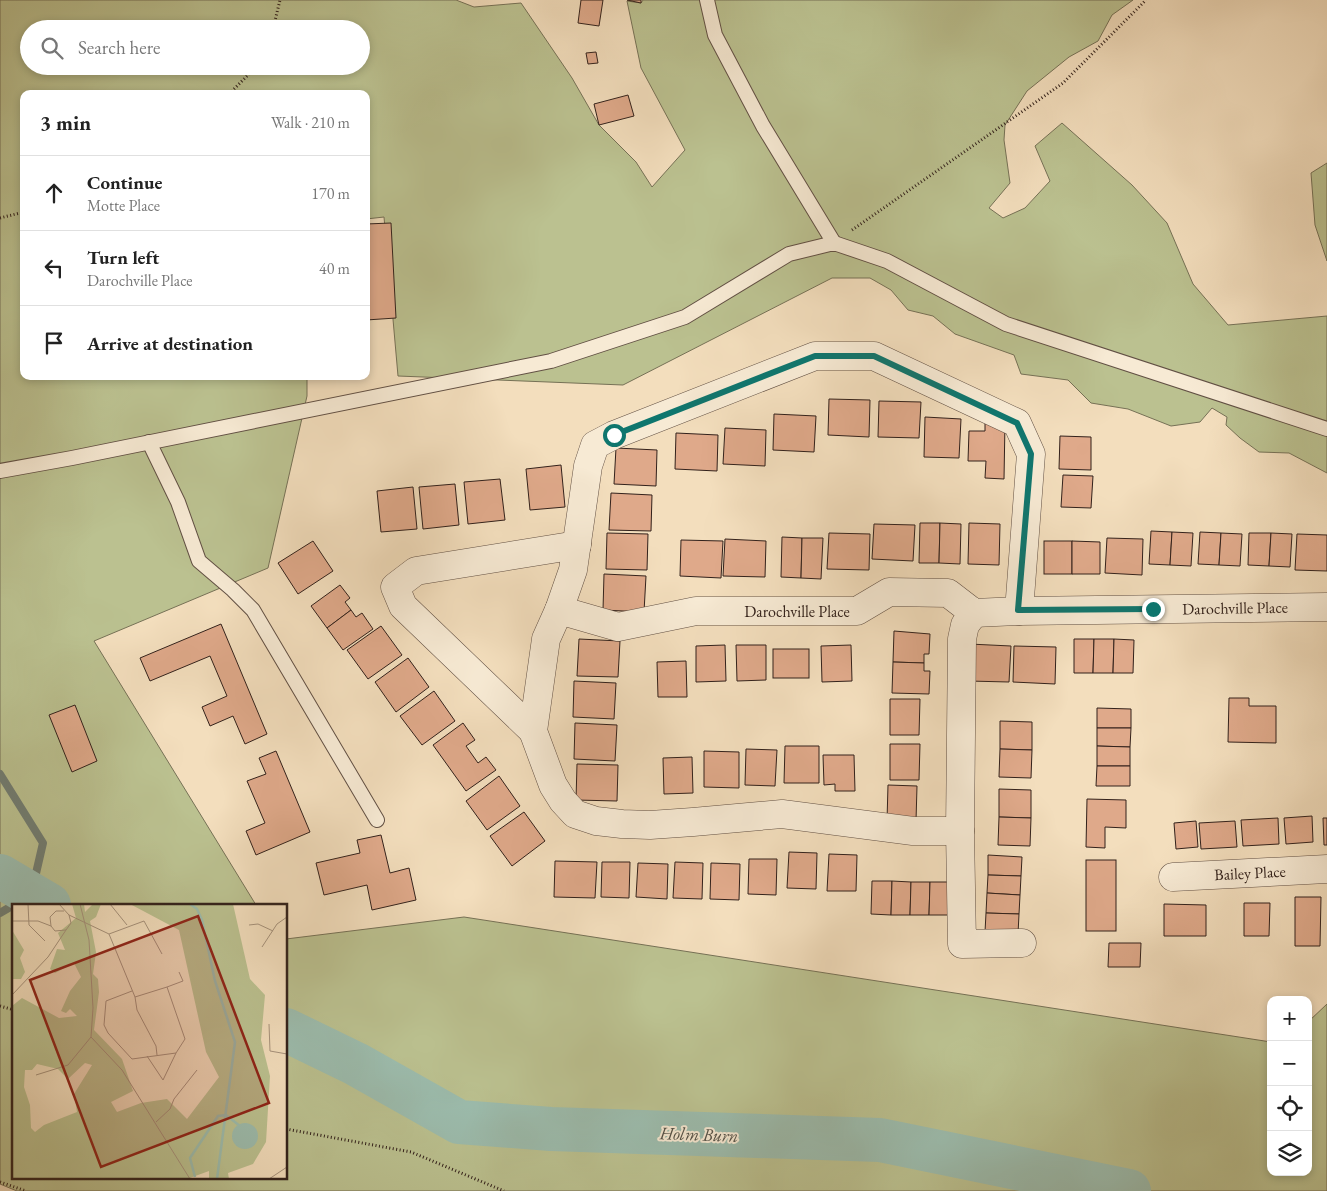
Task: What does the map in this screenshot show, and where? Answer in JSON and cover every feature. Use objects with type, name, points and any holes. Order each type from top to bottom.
[{"type":"street","points":[[960,831],[913,831],[782,814],[650,825],[596,821],[575,814],[562,801],[553,785],[534,731],[546,639],[559,610],[573,570],[588,466],[596,445],[614,435],[815,356],[874,356],[1017,423],[1031,454],[1018,610]]},
{"type":"street","points":[[534,731],[403,606],[395,587],[416,571],[577,545]]},
{"type":"street","name":"Darochville Place","points":[[559,610],[618,627],[696,611],[857,611],[889,592],[948,594],[974,612],[1327,607]]},
{"type":"street","points":[[974,612],[965,625],[962,639],[960,831],[962,944],[1022,943]]},
{"type":"street","name":"Bailey Place","points":[[1173,877],[1327,868]]},
{"type":"lane","points":[[707,0],[715,35],[763,126],[834,243]]},
{"type":"lane","points":[[0,471],[550,361],[685,317],[790,254],[834,243],[887,261],[1006,324],[1327,429]]},
{"type":"lane","points":[[149,442],[178,502],[199,561],[253,610],[377,820]]},
{"type":"path","points":[[275,20],[280,0]]},
{"type":"path","points":[[834,243],[1064,83],[1146,0]]},
{"type":"path","points":[[233,90],[248,75]]},
{"type":"path","points":[[0,218],[20,213]]},
{"type":"path","points":[[288,1129],[412,1152],[504,1191]]},
{"type":"path","points":[[0,1182],[26,1191]]},
{"type":"green space","points":[[0,0],[456,0],[474,7],[521,3],[572,78],[599,125],[636,162],[652,187],[685,150],[641,68],[627,1],[641,3],[643,0],[1133,0],[1112,15],[1098,41],[1069,57],[1027,91],[1005,125],[1004,140],[1010,183],[989,208],[1003,218],[1025,208],[1050,181],[1035,146],[1062,123],[1132,185],[1167,223],[1193,284],[1228,325],[1327,316],[1327,473],[1289,453],[1259,452],[1226,425],[1227,417],[1212,408],[1200,422],[1171,426],[1128,409],[1091,403],[1068,380],[1021,374],[1014,355],[955,334],[933,316],[908,310],[891,290],[870,278],[832,278],[623,385],[398,376],[384,217],[370,219],[370,90],[20,90],[20,380],[307,380],[307,396],[268,568],[94,641],[255,904],[12,904],[12,1178],[288,1178],[288,939],[464,917],[1267,1041],[1267,1176],[1312,1176],[1312,1018],[1327,1004],[1327,1191],[17,1191],[0,1184]]},
{"type":"green space","points":[[1327,163],[1327,261],[1315,225],[1311,173]]},
{"type":"building","points":[[581,0],[603,0],[599,26],[578,23]]},
{"type":"building","points":[[627,0],[641,0],[641,3]]},
{"type":"building","points":[[596,52],[598,63],[588,64],[586,53]]},
{"type":"building","points":[[628,95],[634,116],[599,125],[594,104]]},
{"type":"building","points":[[391,223],[396,318],[370,320],[370,224]]},
{"type":"building","points":[[829,399],[870,400],[869,437],[828,435]]},
{"type":"building","points":[[879,401],[921,402],[919,438],[878,437]]},
{"type":"building","points":[[774,414],[816,416],[814,452],[773,450]]},
{"type":"building","points":[[925,417],[961,419],[959,458],[924,457]]},
{"type":"building","points":[[985,422],[1005,422],[1004,479],[985,478],[986,461],[968,461],[969,431],[985,431]]},
{"type":"building","points":[[725,428],[766,430],[765,466],[723,464]]},
{"type":"building","points":[[676,433],[718,435],[717,471],[675,469]]},
{"type":"building","points":[[1060,436],[1091,437],[1091,470],[1059,469]]},
{"type":"building","points":[[616,448],[657,450],[656,486],[614,484]]},
{"type":"building","points":[[561,465],[565,507],[530,510],[526,469]]},
{"type":"building","points":[[1063,475],[1093,476],[1091,508],[1061,507]]},
{"type":"building","points":[[500,479],[505,520],[468,524],[464,482]]},
{"type":"building","points":[[455,484],[459,525],[423,529],[419,487]]},
{"type":"building","points":[[413,487],[417,529],[381,532],[377,491]]},
{"type":"building","points":[[611,493],[652,495],[651,531],[609,530]]},
{"type":"building","points":[[920,523],[940,523],[939,563],[919,563]]},
{"type":"building","points":[[940,523],[961,524],[960,564],[939,563]]},
{"type":"building","points":[[969,523],[1000,524],[999,565],[968,564]]},
{"type":"building","points":[[874,524],[915,525],[913,561],[872,559]]},
{"type":"building","points":[[1151,531],[1172,532],[1170,565],[1149,564]]},
{"type":"building","points":[[1172,532],[1193,533],[1191,566],[1170,565]]},
{"type":"building","points":[[1200,532],[1221,533],[1219,565],[1198,564]]},
{"type":"building","points":[[607,533],[648,534],[647,570],[606,569]]},
{"type":"building","points":[[829,533],[870,534],[869,570],[827,569]]},
{"type":"building","points":[[1221,533],[1242,534],[1240,566],[1219,565]]},
{"type":"building","points":[[1249,533],[1271,533],[1269,566],[1248,565]]},
{"type":"building","points":[[1271,533],[1292,534],[1290,567],[1269,566]]},
{"type":"building","points":[[1297,534],[1327,535],[1327,571],[1295,570]]},
{"type":"building","points":[[782,537],[802,538],[801,578],[781,577]]},
{"type":"building","points":[[802,538],[823,538],[821,579],[801,578]]},
{"type":"building","points":[[1107,538],[1143,539],[1142,575],[1105,573]]},
{"type":"building","points":[[725,539],[766,541],[765,577],[723,576]]},
{"type":"building","points":[[681,540],[723,541],[721,578],[680,576]]},
{"type":"building","points":[[313,541],[333,571],[298,594],[278,563]]},
{"type":"building","points":[[1044,541],[1072,541],[1072,574],[1044,574]]},
{"type":"building","points":[[1072,541],[1100,542],[1100,574],[1072,574]]},
{"type":"building","points":[[604,574],[646,576],[644,612],[603,610]]},
{"type":"building","points":[[340,585],[350,598],[345,602],[351,610],[327,628],[311,606]]},
{"type":"building","points":[[351,610],[356,617],[362,613],[373,629],[343,650],[327,628]]},
{"type":"building","points":[[221,624],[267,734],[245,744],[233,716],[210,726],[202,707],[227,696],[210,656],[150,681],[140,658]]},
{"type":"building","points":[[381,626],[402,655],[368,679],[347,650]]},
{"type":"building","points":[[894,631],[930,634],[929,654],[924,654],[924,663],[893,662]]},
{"type":"building","points":[[579,639],[620,641],[618,677],[577,676]]},
{"type":"building","points":[[1074,639],[1094,639],[1093,673],[1074,673]]},
{"type":"building","points":[[1094,639],[1114,639],[1113,673],[1093,673]]},
{"type":"building","points":[[1114,639],[1134,640],[1133,673],[1113,673]]},
{"type":"building","points":[[969,644],[1011,646],[1009,682],[968,681]]},
{"type":"building","points":[[725,645],[726,681],[696,682],[696,646]]},
{"type":"building","points":[[736,645],[766,645],[766,680],[737,681]]},
{"type":"building","points":[[851,645],[852,681],[822,682],[821,646]]},
{"type":"building","points":[[1014,646],[1056,647],[1055,684],[1013,682]]},
{"type":"building","points":[[773,649],[809,649],[809,678],[773,678]]},
{"type":"building","points":[[408,658],[429,687],[396,712],[375,682]]},
{"type":"building","points":[[686,661],[687,697],[658,697],[657,662]]},
{"type":"building","points":[[893,662],[924,663],[924,671],[930,671],[929,694],[892,693]]},
{"type":"building","points":[[574,681],[616,683],[614,719],[573,717]]},
{"type":"building","points":[[434,691],[455,721],[422,745],[400,716]]},
{"type":"building","points":[[1229,698],[1249,698],[1249,706],[1276,706],[1276,743],[1228,742]]},
{"type":"building","points":[[890,699],[920,699],[919,735],[890,735]]},
{"type":"building","points":[[75,705],[97,761],[72,772],[49,715]]},
{"type":"building","points":[[1097,708],[1131,709],[1131,728],[1097,728]]},
{"type":"building","points":[[1000,721],[1032,722],[1032,750],[1000,749]]},
{"type":"building","points":[[463,723],[475,740],[466,746],[478,763],[486,757],[496,770],[466,791],[433,745]]},
{"type":"building","points":[[575,723],[617,725],[615,761],[574,759]]},
{"type":"building","points":[[1097,728],[1131,728],[1130,747],[1097,746]]},
{"type":"building","points":[[890,744],[920,744],[919,780],[890,780]]},
{"type":"building","points":[[785,746],[819,746],[819,783],[784,783]]},
{"type":"building","points":[[1097,746],[1130,747],[1130,766],[1097,766]]},
{"type":"building","points":[[746,749],[777,750],[775,786],[745,785]]},
{"type":"building","points":[[1000,749],[1032,750],[1031,778],[999,777]]},
{"type":"building","points":[[276,751],[310,832],[256,855],[246,831],[265,823],[247,781],[266,774],[259,758]]},
{"type":"building","points":[[704,751],[739,752],[739,788],[704,787]]},
{"type":"building","points":[[823,755],[854,755],[855,791],[835,791],[835,784],[824,785]]},
{"type":"building","points":[[692,757],[693,793],[664,794],[663,758]]},
{"type":"building","points":[[577,764],[618,765],[617,801],[576,800]]},
{"type":"building","points":[[1097,766],[1130,766],[1130,786],[1096,786]]},
{"type":"building","points":[[499,776],[520,806],[487,830],[466,801]]},
{"type":"building","points":[[888,785],[917,786],[916,821],[887,821]]},
{"type":"building","points":[[999,789],[1031,790],[1031,818],[999,817]]},
{"type":"building","points":[[1087,799],[1126,800],[1126,828],[1105,827],[1105,848],[1086,847]]},
{"type":"building","points":[[524,812],[545,841],[512,866],[490,836]]},
{"type":"building","points":[[1312,816],[1313,842],[1286,844],[1284,818]]},
{"type":"building","points":[[999,817],[1031,818],[1030,846],[998,845]]},
{"type":"building","points":[[1278,818],[1279,844],[1243,846],[1241,820]]},
{"type":"building","points":[[1323,818],[1327,818],[1327,845],[1324,845]]},
{"type":"building","points":[[1196,821],[1198,847],[1176,849],[1174,823]]},
{"type":"building","points":[[1235,821],[1237,847],[1201,849],[1199,823]]},
{"type":"building","points":[[381,835],[390,873],[409,868],[416,900],[372,910],[367,885],[324,895],[316,863],[360,853],[357,840]]},
{"type":"building","points":[[789,852],[817,853],[816,889],[787,888]]},
{"type":"building","points":[[829,854],[857,855],[856,891],[827,891]]},
{"type":"building","points":[[988,855],[1022,857],[1021,876],[988,875]]},
{"type":"building","points":[[749,859],[777,859],[776,895],[748,894]]},
{"type":"building","points":[[1086,860],[1116,860],[1116,931],[1086,931]]},
{"type":"building","points":[[555,861],[597,862],[595,898],[554,897]]},
{"type":"building","points":[[602,862],[630,862],[629,898],[601,897]]},
{"type":"building","points":[[675,862],[703,863],[702,899],[673,898]]},
{"type":"building","points":[[638,863],[668,864],[667,899],[636,897]]},
{"type":"building","points":[[711,863],[740,864],[739,900],[710,899]]},
{"type":"building","points":[[988,875],[1021,876],[1020,895],[987,893]]},
{"type":"building","points":[[872,881],[892,881],[891,915],[871,914]]},
{"type":"building","points":[[892,881],[911,882],[910,915],[891,915]]},
{"type":"building","points":[[911,882],[930,882],[929,915],[910,915]]},
{"type":"building","points":[[930,882],[949,882],[948,915],[929,915]]},
{"type":"building","points":[[987,893],[1020,895],[1019,914],[986,913]]},
{"type":"building","points":[[1295,897],[1321,897],[1320,946],[1295,946]]},
{"type":"building","points":[[1244,903],[1270,903],[1269,936],[1244,936]]},
{"type":"building","points":[[1164,904],[1206,905],[1206,936],[1164,936]]},
{"type":"building","points":[[986,913],[1019,914],[1018,934],[985,932]]},
{"type":"building","points":[[1109,943],[1141,943],[1140,967],[1108,967]]},
{"type":"waterway","points":[[0,774],[43,843],[31,895],[16,904]]},
{"type":"waterway","name":"Holm Burn","points":[[0,876],[47,904]]},
{"type":"waterway","points":[[0,913],[12,906]]},
{"type":"waterway","name":"Holm Burn","points":[[288,1031],[356,1064],[459,1122],[551,1129],[880,1140],[1129,1191]]},
{"type":"route","points":[[614,435],[815,356],[874,356],[1017,423],[1031,454],[1018,610],[1153,609]]}]
